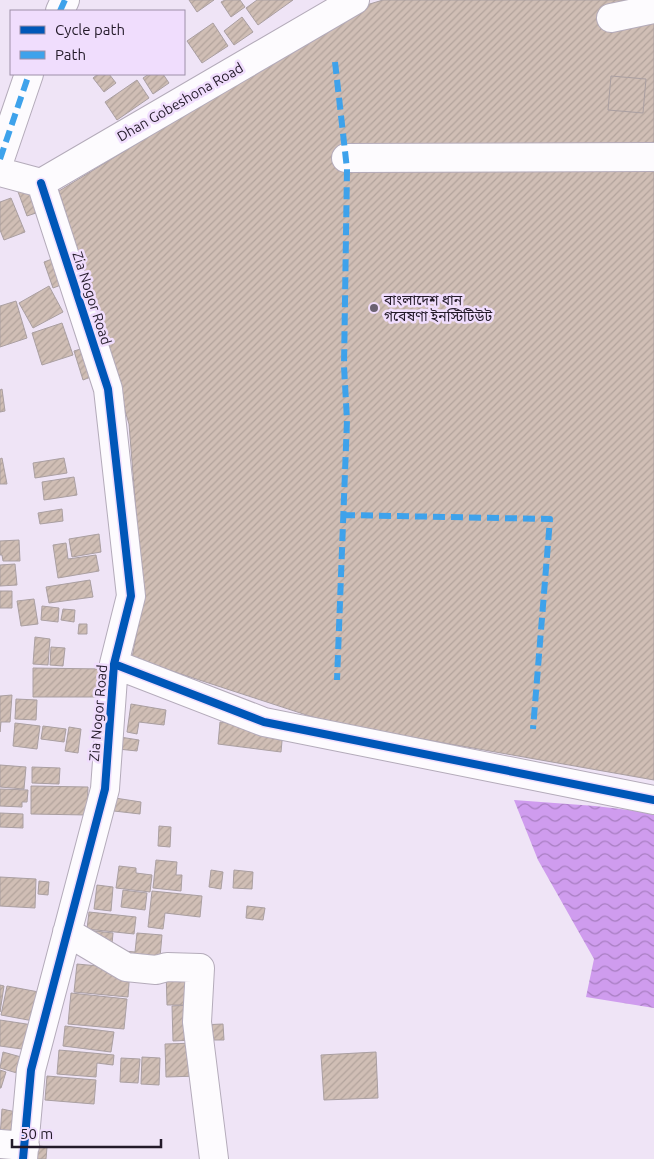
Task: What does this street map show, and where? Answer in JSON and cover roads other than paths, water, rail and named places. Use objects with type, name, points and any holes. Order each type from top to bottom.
[{"type":"street","name":"Dhan Gobeshona Road","points":[[41,183],[355,0]]},
{"type":"street","points":[[612,18],[654,9]]},
{"type":"street","points":[[0,159],[29,75]]},
{"type":"street","points":[[346,158],[654,157]]},
{"type":"street","points":[[0,172],[41,183]]},
{"type":"street","name":"Zia Nogor Road","points":[[16,1150],[31,1070],[105,789],[114,664],[131,596],[108,389],[41,183]]},
{"type":"street","points":[[114,664],[264,722],[654,800]]},
{"type":"street","points":[[67,932],[126,967],[156,970],[168,967],[200,968],[197,1022],[214,1159]]},
{"type":"water","points":[[514,800],[595,806],[654,813],[654,1008],[586,997],[594,959],[538,860]]},
{"type":"place","name":"বাংলাদেশ ধান গবেষণা ইনস্টিটিউট","points":[[374,308]]}]
